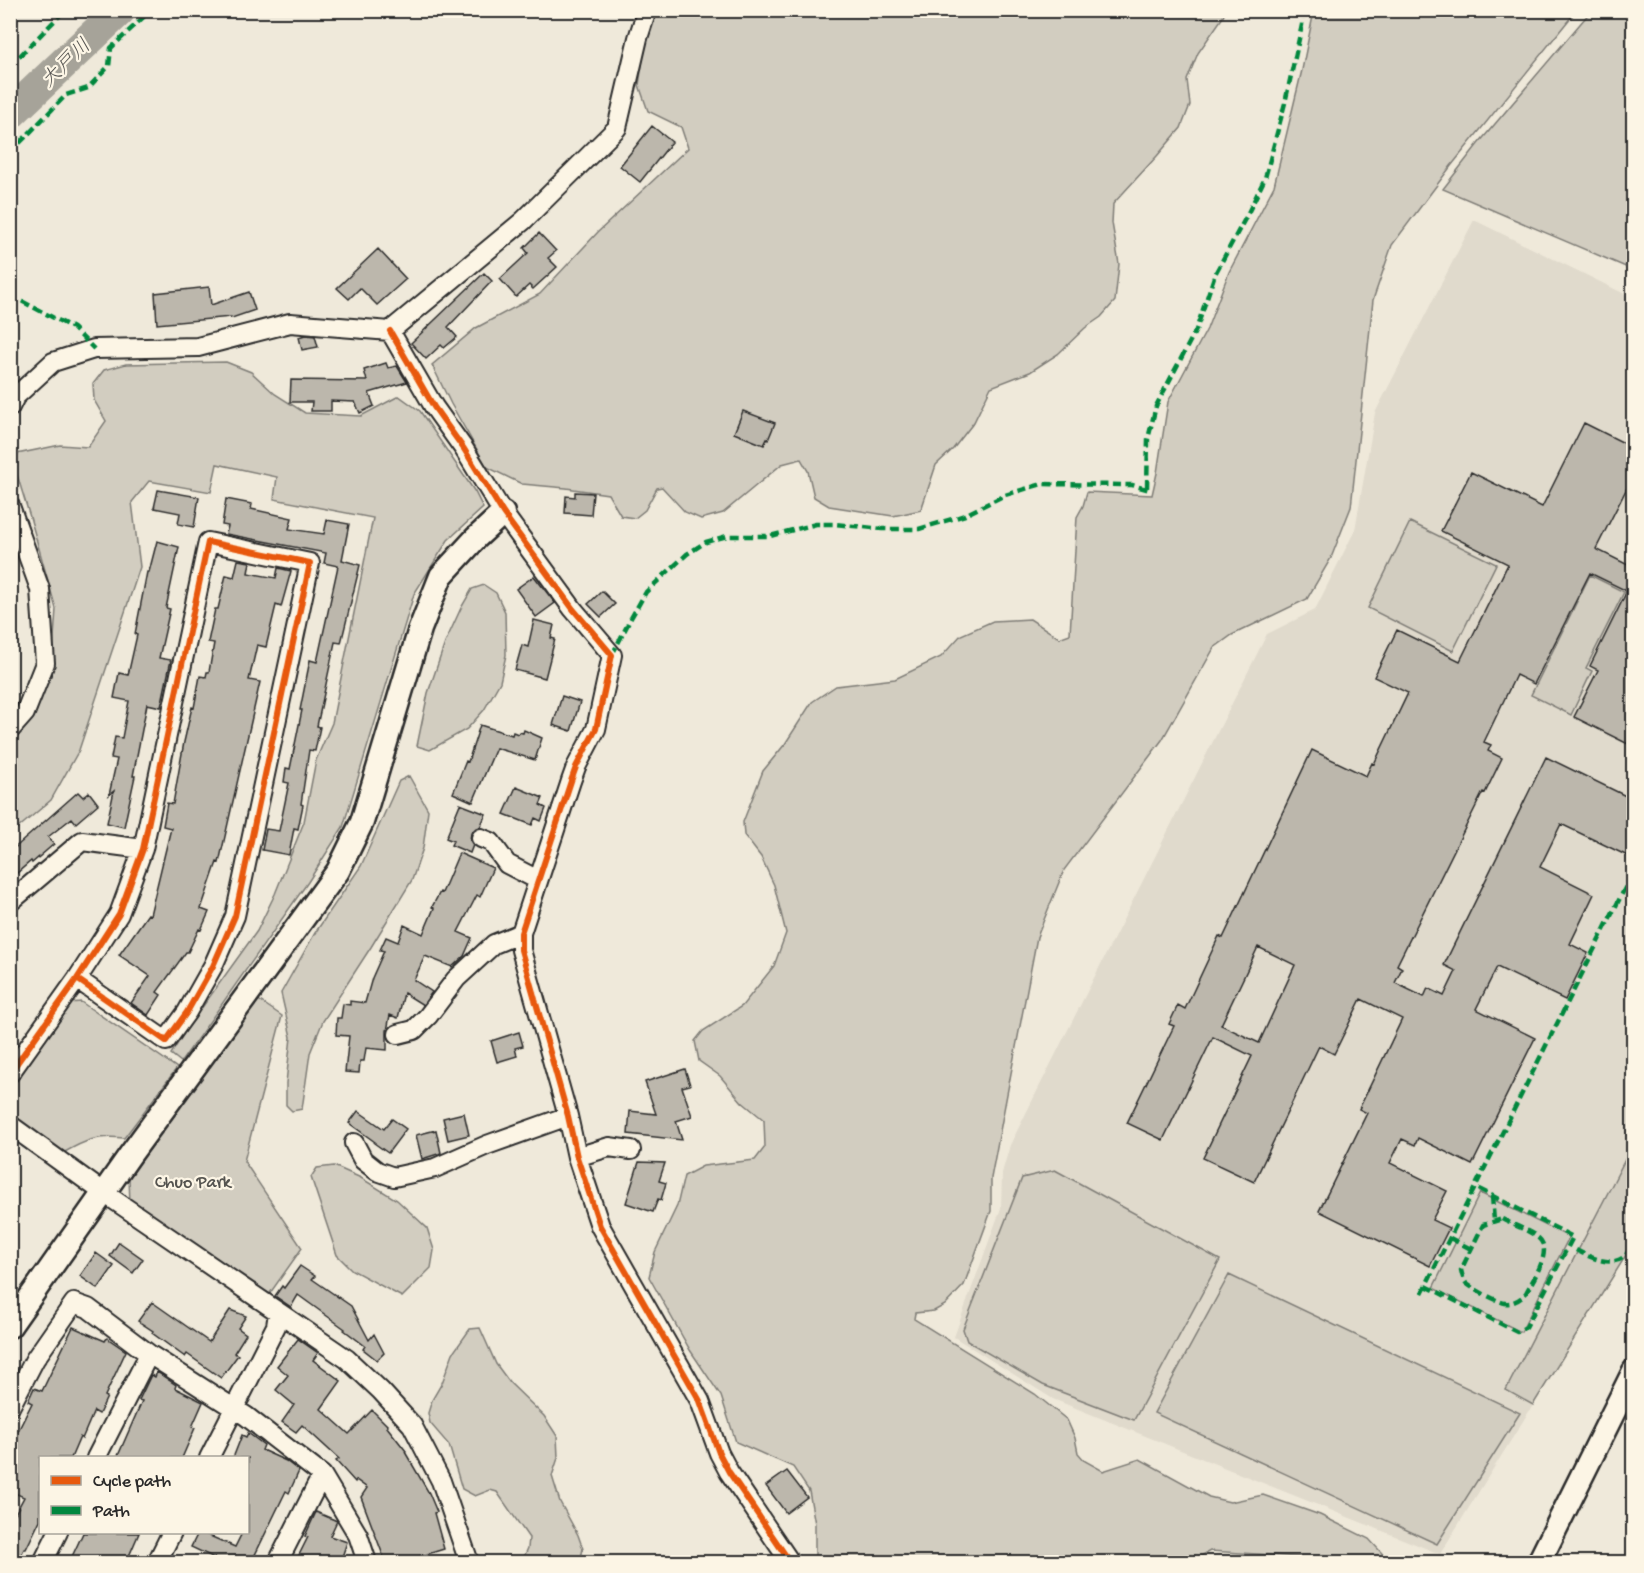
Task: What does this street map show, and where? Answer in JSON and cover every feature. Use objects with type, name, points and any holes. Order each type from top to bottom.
[{"type":"street","points":[[10,407],[15,397],[53,362],[94,349],[198,347],[291,323],[390,331],[523,221],[617,128],[638,38],[648,10]]},
{"type":"street","points":[[390,331],[434,407],[464,449],[503,513],[573,609],[612,655],[596,729],[576,767],[521,933],[521,950],[568,1116],[577,1157],[600,1226],[700,1401],[719,1453],[729,1472],[790,1563]]},
{"type":"street","points":[[10,506],[40,589],[45,663],[25,713],[10,730]]},
{"type":"street","points":[[10,1326],[338,871],[362,822],[420,629],[441,576],[503,513]]},
{"type":"street","points":[[10,1073],[77,979],[119,914],[144,849],[208,542],[310,563],[235,916],[213,966],[187,1012],[166,1041],[77,979]]},
{"type":"street","points":[[481,838],[491,842],[507,864],[538,880]]},
{"type":"street","points":[[10,902],[82,841],[144,849]]},
{"type":"street","points":[[398,1034],[414,1030],[428,1016],[456,979],[494,944],[521,933]]},
{"type":"street","points":[[354,1143],[363,1160],[377,1171],[394,1177],[435,1168],[487,1145],[568,1116]]},
{"type":"street","points":[[10,1125],[104,1193],[347,1359],[381,1391],[411,1425],[441,1480],[469,1562]]},
{"type":"street","points":[[577,1157],[609,1147],[631,1150]]},
{"type":"street","points":[[10,1407],[34,1359],[74,1303],[88,1308],[149,1354],[234,1408],[322,1475],[358,1535],[367,1563]]},
{"type":"street","points":[[211,1456],[276,1326],[278,1313]]},
{"type":"street","points":[[97,1456],[149,1354]]},
{"type":"street","points":[[1539,1563],[1634,1371]]},
{"type":"street","points":[[278,1563],[322,1475]]},
{"type":"street","points":[[44,1563],[58,1534]]},
{"type":"street","points":[[157,1563],[172,1534]]},
{"type":"shaded area","points":[[1474,220],[1633,298],[1633,393],[1627,405],[1634,409],[1633,1144],[1506,1390],[1533,1405],[1440,1554],[1053,1399],[954,1337],[1001,1208],[1002,1173],[1010,1145],[1267,634],[1315,610],[1355,530],[1375,413]]},
{"type":"green space","points":[[657,11],[1225,11],[1198,53],[1187,80],[1190,105],[1181,128],[1113,204],[1112,223],[1119,264],[1115,301],[1101,317],[1085,328],[1058,354],[1030,372],[991,387],[974,422],[953,449],[936,465],[921,510],[893,516],[829,506],[814,497],[808,471],[801,459],[782,464],[723,513],[701,519],[685,512],[662,487],[657,488],[645,510],[635,518],[621,516],[608,494],[522,484],[487,467],[432,365],[476,328],[540,294],[598,232],[688,148],[681,127],[648,111],[639,85],[647,32]]},
{"type":"green space","points":[[1314,11],[1576,11],[1451,166],[1392,245],[1373,300],[1351,507],[1331,558],[1307,599],[1232,635],[1214,648],[1162,740],[1064,870],[1037,937],[991,1178],[991,1211],[964,1285],[945,1305],[934,1311],[915,1313],[914,1319],[1035,1394],[1067,1420],[1075,1438],[1078,1453],[1085,1461],[1103,1471],[1140,1459],[1209,1497],[1230,1502],[1263,1495],[1320,1515],[1369,1539],[1390,1562],[1305,1562],[1300,1557],[1210,1551],[1190,1562],[815,1562],[815,1524],[809,1491],[793,1467],[736,1442],[721,1396],[690,1350],[649,1277],[655,1252],[677,1206],[684,1176],[703,1166],[755,1160],[765,1147],[764,1120],[742,1102],[720,1076],[699,1061],[695,1041],[703,1031],[742,1006],[774,966],[786,933],[774,885],[761,857],[744,835],[743,822],[763,771],[785,744],[812,702],[836,686],[895,679],[941,657],[961,635],[993,621],[1030,619],[1059,638],[1070,634],[1077,517],[1087,492],[1152,495],[1168,402],[1207,329],[1229,272],[1274,186]]},
{"type":"green space","points":[[1591,11],[1633,11],[1633,270],[1443,189],[1478,144]]},
{"type":"green space","points":[[226,362],[251,372],[275,394],[305,413],[361,416],[399,396],[420,411],[475,492],[483,508],[448,540],[414,594],[343,827],[308,882],[181,1062],[171,1054],[257,931],[275,894],[304,822],[316,760],[332,723],[373,518],[274,499],[277,477],[217,464],[211,492],[149,481],[132,502],[140,567],[79,750],[51,800],[11,834],[11,742],[35,715],[52,667],[56,609],[14,465],[17,454],[60,445],[88,447],[106,421],[94,400],[93,384],[104,370],[126,364]]},
{"type":"green space","points":[[1410,522],[1496,564],[1453,651],[1368,608]]},
{"type":"green space","points":[[1590,575],[1624,592],[1586,668],[1592,671],[1571,715],[1531,695]]},
{"type":"green space","points":[[484,585],[496,593],[505,612],[506,655],[500,682],[484,710],[467,729],[430,750],[417,746],[428,693],[445,643],[472,589]]},
{"type":"green space","points":[[409,776],[428,810],[423,848],[412,880],[323,1021],[310,1053],[302,1109],[292,1111],[286,1105],[291,1037],[281,993],[315,933],[361,866],[399,781]]},
{"type":"green space","name":"Chuo Park","points":[[257,999],[282,1016],[244,1161],[302,1248],[268,1296],[130,1203],[129,1178]]},
{"type":"green space","points":[[81,1002],[177,1068],[124,1138],[106,1137],[92,1140],[63,1153],[11,1115],[11,1087],[69,1003]]},
{"type":"green space","points":[[1633,1144],[1633,1244],[1533,1405],[1506,1390]]},
{"type":"green space","points":[[334,1166],[361,1178],[397,1200],[427,1228],[434,1250],[431,1268],[402,1297],[352,1270],[337,1255],[311,1177],[317,1168]]},
{"type":"green space","points":[[1055,1170],[1220,1260],[1134,1420],[1043,1385],[967,1341],[963,1329],[1022,1178]]},
{"type":"green space","points":[[1480,1193],[1569,1237],[1521,1332],[1433,1288]]},
{"type":"green space","points":[[1229,1275],[1520,1413],[1437,1544],[1154,1413]]},
{"type":"green space","points":[[480,1328],[496,1364],[510,1383],[544,1416],[557,1436],[558,1458],[552,1476],[560,1502],[583,1549],[580,1562],[517,1562],[524,1557],[529,1538],[497,1492],[490,1490],[475,1496],[462,1489],[449,1445],[430,1423],[428,1413],[432,1400],[442,1383],[453,1353],[470,1329]]},
{"type":"building","points":[[652,126],[672,142],[640,182],[620,166]]},
{"type":"building","points":[[539,233],[556,251],[548,258],[557,267],[533,289],[529,285],[516,297],[500,279],[528,253],[524,248]]},
{"type":"building","points":[[378,249],[406,279],[377,305],[360,288],[349,299],[337,288]]},
{"type":"building","points":[[484,273],[492,281],[448,327],[457,337],[444,348],[441,345],[426,359],[411,343]]},
{"type":"building","points":[[209,287],[211,305],[249,292],[255,310],[232,318],[157,324],[155,293]]},
{"type":"building","points":[[315,336],[318,347],[302,350],[299,337]]},
{"type":"building","points":[[386,363],[388,368],[397,366],[407,382],[369,393],[374,406],[360,413],[355,402],[331,401],[331,411],[311,411],[312,402],[290,402],[291,380],[367,381],[364,370]]},
{"type":"building","points":[[743,411],[775,423],[764,445],[734,433]]},
{"type":"building","points":[[1584,423],[1634,448],[1634,474],[1596,549],[1634,568],[1634,747],[1574,717],[1598,670],[1590,666],[1627,591],[1590,573],[1534,684],[1516,675],[1484,742],[1491,745],[1488,751],[1502,758],[1397,965],[1402,968],[1395,983],[1424,997],[1428,988],[1444,996],[1456,971],[1444,965],[1546,757],[1634,800],[1634,859],[1561,824],[1540,867],[1594,894],[1570,944],[1588,953],[1565,1000],[1497,967],[1476,1009],[1535,1038],[1472,1165],[1418,1138],[1415,1145],[1402,1139],[1390,1163],[1447,1191],[1432,1220],[1449,1228],[1430,1266],[1319,1211],[1367,1113],[1359,1109],[1402,1019],[1361,999],[1334,1054],[1319,1046],[1254,1182],[1203,1158],[1252,1056],[1213,1037],[1163,1140],[1127,1123],[1174,1026],[1169,1024],[1178,1005],[1185,1009],[1219,936],[1223,938],[1312,750],[1366,776],[1372,763],[1374,764],[1408,693],[1374,677],[1397,630],[1460,661],[1508,564],[1441,531],[1471,472],[1542,507]],"holes":[[[1258,947],[1295,965],[1259,1043],[1221,1025]]]},
{"type":"building","points":[[158,490],[199,497],[194,527],[178,524],[180,513],[154,508]]},
{"type":"building","points":[[575,492],[593,493],[591,515],[565,513],[566,496],[575,497]]},
{"type":"building","points":[[226,499],[252,504],[251,509],[292,518],[289,529],[324,534],[327,520],[349,524],[342,560],[360,565],[341,643],[335,642],[317,726],[320,727],[315,751],[309,750],[301,804],[303,805],[298,829],[294,828],[289,855],[262,850],[266,829],[279,831],[289,783],[284,782],[286,768],[290,769],[310,660],[317,662],[338,566],[324,563],[326,553],[226,534],[228,526],[222,525]]},
{"type":"building","points":[[157,541],[179,547],[166,608],[170,609],[159,658],[171,660],[161,707],[147,704],[124,827],[107,823],[114,791],[109,795],[117,759],[111,758],[115,737],[122,738],[129,701],[114,698],[119,673],[128,675],[147,572],[149,572]]},
{"type":"building","points":[[238,560],[250,562],[248,573],[276,578],[278,568],[291,571],[281,607],[276,605],[266,647],[257,645],[249,680],[260,682],[219,863],[217,862],[201,909],[209,912],[188,952],[157,992],[161,995],[148,1015],[131,1003],[150,976],[119,955],[148,914],[150,915],[171,828],[163,826],[167,803],[173,804],[184,742],[200,676],[206,677],[209,672],[214,643],[208,642],[215,609],[218,609],[226,575],[234,577]]},
{"type":"building","points":[[534,576],[555,603],[536,617],[516,589]]},
{"type":"building","points":[[602,591],[615,604],[601,617],[588,604]]},
{"type":"building","points":[[534,620],[554,625],[551,638],[555,639],[545,678],[515,670],[522,645],[528,647]]},
{"type":"building","points":[[562,696],[580,702],[571,731],[553,725]]},
{"type":"building","points":[[480,725],[512,735],[513,732],[523,733],[524,730],[542,738],[535,760],[496,748],[473,802],[453,793],[466,761],[468,762]]},
{"type":"building","points":[[516,787],[543,798],[540,805],[546,808],[541,821],[535,818],[532,825],[504,814]]},
{"type":"building","points":[[78,792],[83,797],[89,792],[98,804],[76,823],[72,818],[48,837],[54,844],[10,879],[10,852]]},
{"type":"building","points":[[460,804],[486,814],[480,827],[471,833],[470,840],[473,845],[470,853],[451,845],[453,841],[446,838]]},
{"type":"building","points":[[459,853],[493,868],[480,897],[477,895],[458,932],[472,938],[464,956],[452,967],[425,956],[414,980],[432,992],[423,1005],[404,993],[398,1018],[390,1015],[387,1050],[366,1048],[364,1061],[360,1061],[359,1073],[345,1072],[349,1036],[336,1035],[337,1018],[341,1018],[343,1004],[350,1005],[350,1001],[365,1003],[372,978],[384,951],[380,950],[386,937],[398,942],[404,925],[423,934],[434,908],[432,907],[440,892],[442,893]]},
{"type":"building","points":[[519,1032],[523,1046],[515,1048],[517,1056],[497,1062],[491,1041]]},
{"type":"building","points":[[685,1069],[690,1085],[682,1087],[692,1116],[676,1121],[682,1140],[628,1134],[630,1111],[656,1114],[645,1082]]},
{"type":"building","points":[[358,1111],[384,1129],[392,1119],[406,1129],[388,1153],[349,1123]]},
{"type":"building","points":[[464,1113],[469,1135],[448,1140],[443,1118]]},
{"type":"building","points":[[436,1130],[441,1153],[422,1159],[416,1135]]},
{"type":"building","points":[[639,1162],[665,1163],[659,1181],[666,1183],[661,1200],[658,1199],[653,1212],[626,1203]]},
{"type":"building","points":[[119,1242],[143,1259],[133,1273],[110,1256]]},
{"type":"building","points":[[96,1253],[114,1266],[98,1289],[80,1276]]},
{"type":"building","points":[[300,1266],[315,1276],[312,1279],[351,1306],[369,1340],[374,1334],[384,1353],[377,1360],[363,1349],[365,1346],[345,1329],[298,1295],[291,1307],[275,1296]]},
{"type":"building","points":[[152,1302],[209,1342],[230,1310],[246,1316],[238,1328],[246,1334],[234,1353],[238,1355],[221,1378],[187,1354],[185,1357],[138,1321]]},
{"type":"building","points":[[73,1327],[105,1341],[107,1338],[126,1351],[99,1414],[94,1411],[72,1456],[39,1456],[39,1522],[17,1563],[10,1563],[10,1523],[24,1497],[10,1491],[10,1447],[32,1403],[28,1401],[34,1388],[42,1391]]},
{"type":"building","points":[[298,1339],[318,1353],[313,1360],[341,1381],[321,1409],[349,1434],[372,1410],[388,1426],[406,1451],[437,1512],[434,1513],[444,1549],[399,1563],[386,1563],[361,1497],[367,1488],[356,1480],[355,1482],[336,1461],[339,1459],[302,1425],[296,1432],[282,1422],[294,1405],[276,1390],[288,1375],[277,1366]]},
{"type":"building","points":[[157,1372],[176,1385],[175,1388],[203,1402],[183,1456],[118,1456],[142,1401],[139,1400],[151,1375],[155,1377]]},
{"type":"building","points":[[248,1433],[264,1445],[262,1450],[286,1461],[299,1471],[289,1493],[286,1491],[251,1563],[225,1563],[191,1547],[198,1534],[205,1534],[235,1547],[242,1534],[249,1534],[249,1456],[234,1456],[242,1435],[246,1437]]},
{"type":"building","points":[[787,1471],[807,1497],[786,1513],[766,1486]]},
{"type":"building","points":[[316,1512],[337,1521],[330,1536],[347,1542],[340,1563],[295,1563],[308,1537],[305,1536]]},
{"type":"building","points":[[83,1534],[139,1534],[126,1563],[69,1563]]},
{"type":"waterway","name":"大戸川","points":[[10,114],[120,10]]},
{"type":"marked path","points":[[10,66],[65,10]]},
{"type":"marked path","points":[[10,153],[66,95],[88,88],[109,66],[111,48],[151,10]]},
{"type":"marked path","points":[[1147,488],[1148,439],[1156,406],[1196,330],[1215,274],[1265,178],[1285,103],[1302,25],[1303,10]]},
{"type":"marked path","points":[[10,295],[73,328],[94,349]]},
{"type":"marked path","points":[[612,655],[646,592],[687,554],[706,542],[727,536],[770,536],[816,524],[919,529],[965,515],[1005,495],[1042,484],[1132,485],[1150,490]]},
{"type":"marked path","points":[[1422,1293],[1634,870]]},
{"type":"marked path","points":[[1426,1286],[1517,1332],[1526,1327],[1573,1237],[1475,1187]]},
{"type":"marked path","points":[[1492,1196],[1494,1221]]},
{"type":"marked path","points":[[1502,1219],[1533,1234],[1542,1242],[1544,1249],[1541,1264],[1526,1293],[1517,1301],[1508,1303],[1491,1298],[1466,1283],[1461,1270],[1483,1225],[1502,1219]]},
{"type":"marked path","points":[[1576,1250],[1599,1260],[1615,1261],[1622,1258],[1631,1244],[1634,1220]]},
{"type":"marked path","points":[[1450,1238],[1471,1249]]},
{"type":"cycle path","points":[[390,331],[434,407],[464,449],[503,513],[573,609],[612,655],[596,729],[571,781],[521,933],[521,950],[568,1116],[577,1157],[600,1226],[700,1401],[719,1453],[729,1472],[790,1562]]},
{"type":"cycle path","points":[[10,1073],[77,979],[119,914],[143,849],[208,542],[310,563],[235,916],[213,966],[187,1012],[166,1041],[77,979]]}]
